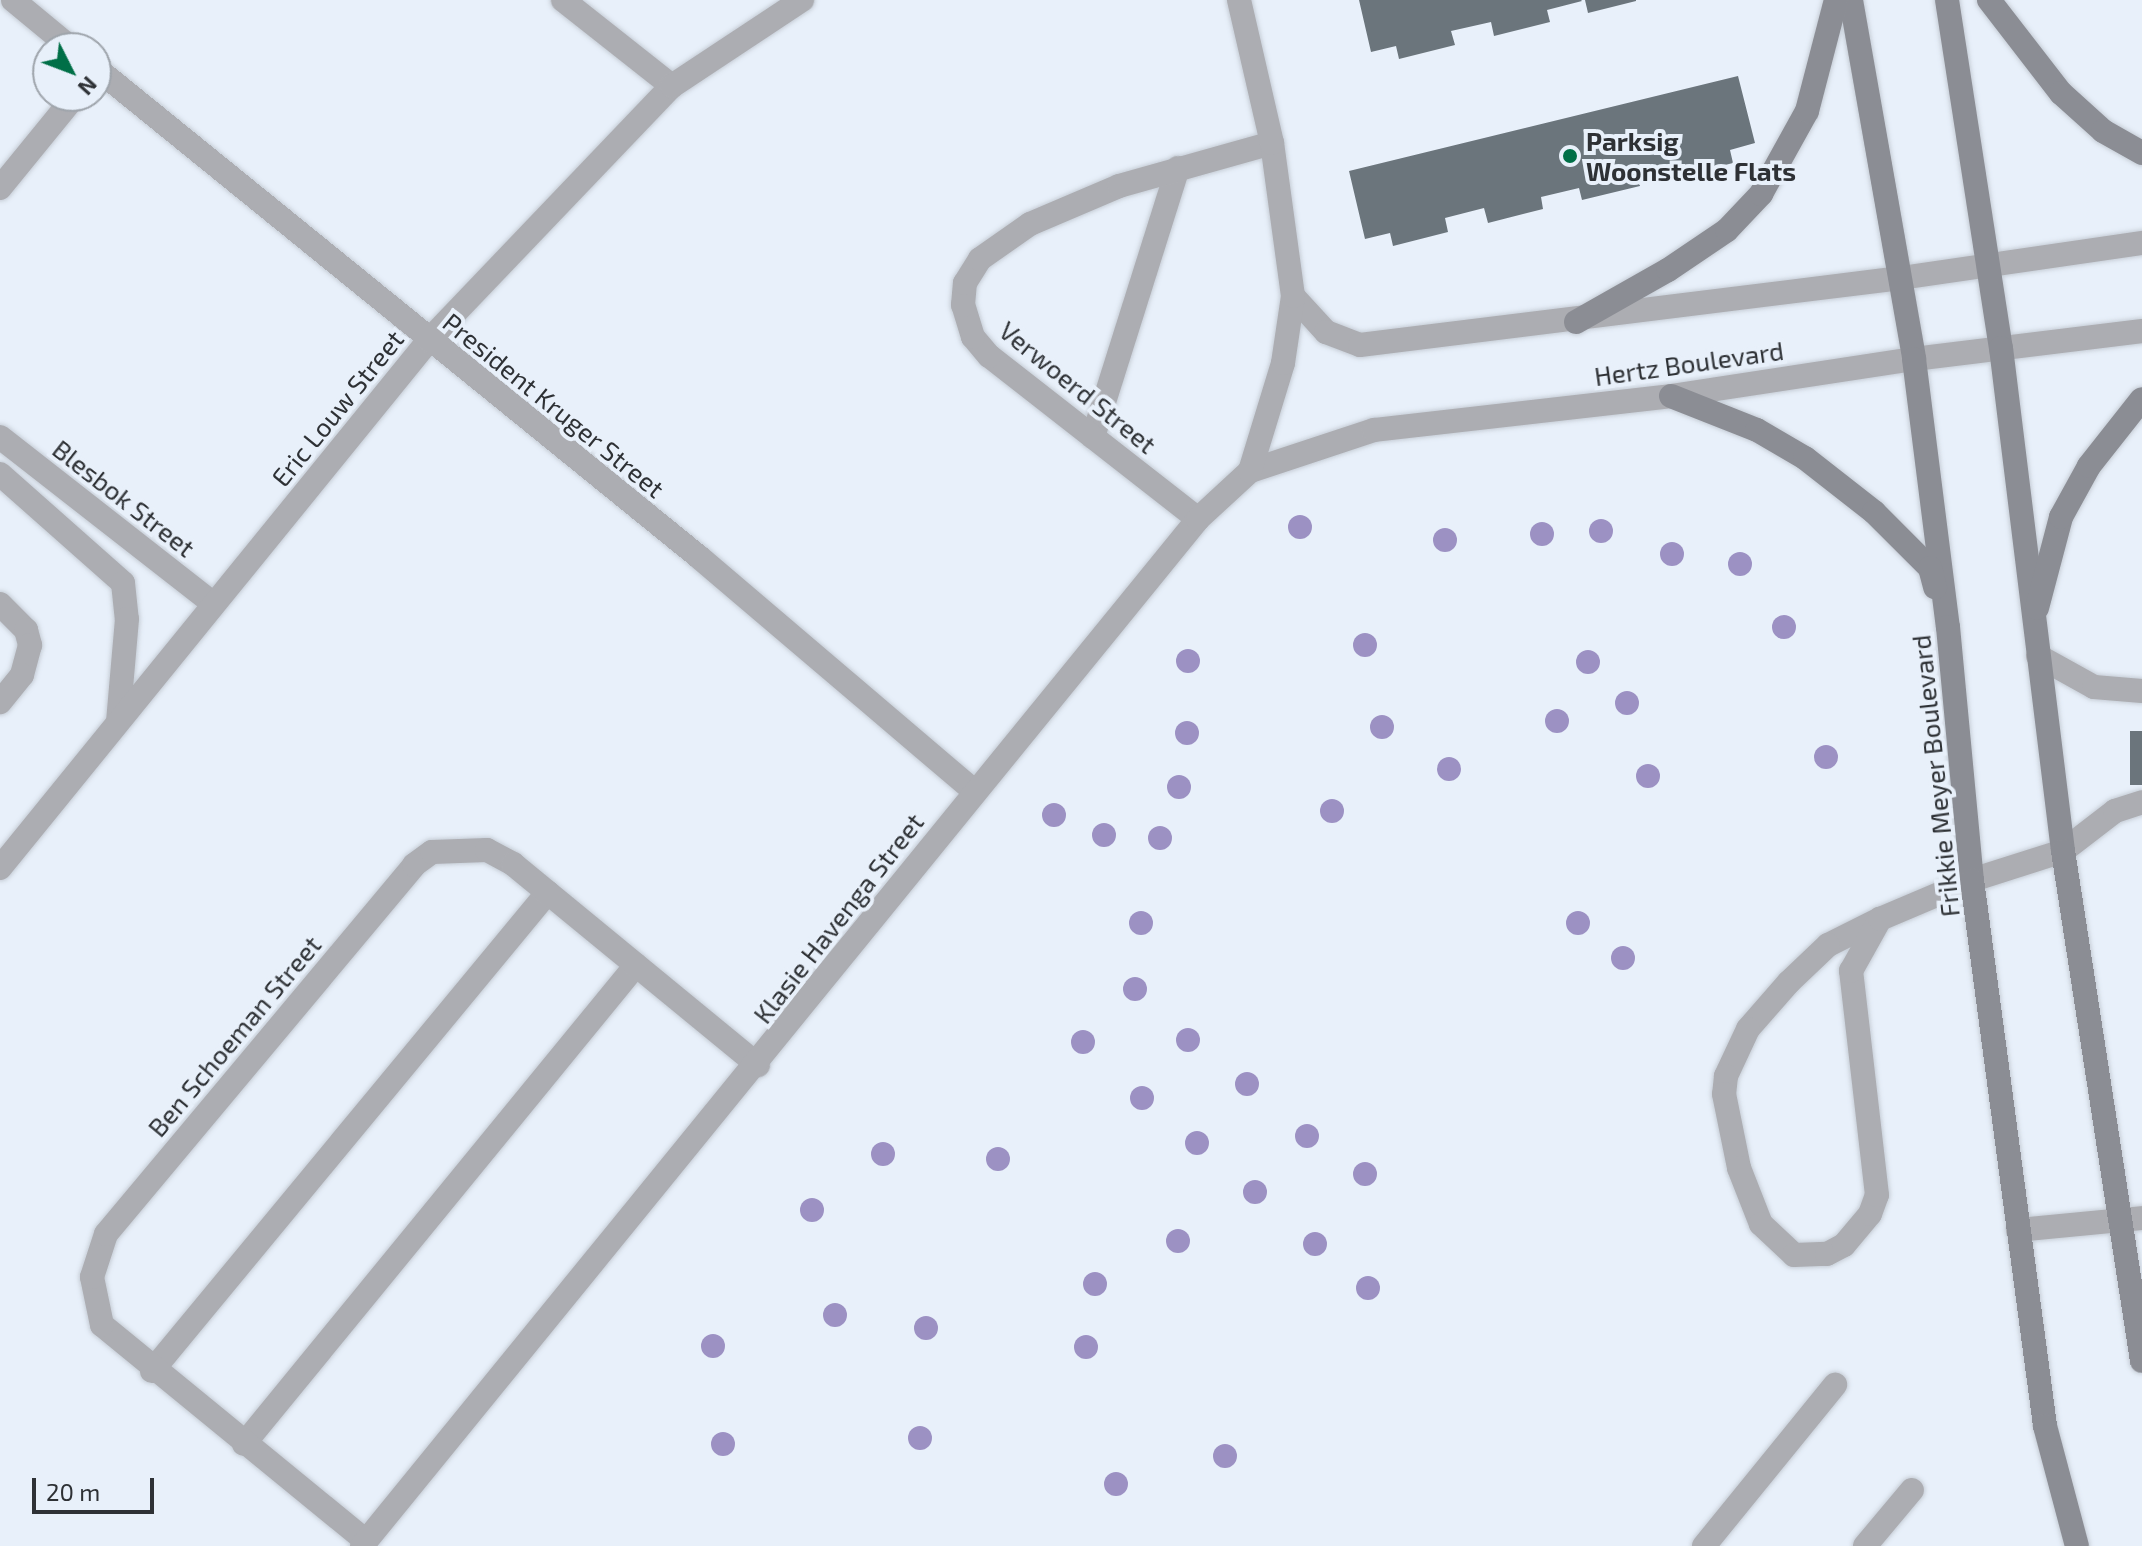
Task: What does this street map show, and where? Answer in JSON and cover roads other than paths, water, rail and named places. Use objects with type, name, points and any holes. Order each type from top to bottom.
[{"type":"main road","points":[[1576,322],[1680,262],[1727,230],[1761,194],[1807,111],[1836,0]]},
{"type":"main road","name":"Frikkie Meyer Boulevard","points":[[1851,0],[1914,359],[1948,627],[1972,880],[2045,1426],[2077,1546]]},
{"type":"main road","points":[[1947,0],[2001,348],[2063,851],[2117,1221],[2142,1361]]},
{"type":"main road","points":[[1989,0],[2061,93],[2103,131],[2142,153]]},
{"type":"main road","points":[[1671,396],[1757,430],[1805,458],[1874,512],[1930,568],[1948,627]]},
{"type":"main road","points":[[2034,618],[2061,517],[2089,466],[2142,399]]},
{"type":"street","points":[[13,0],[52,32]]},
{"type":"street","points":[[563,0],[672,86]]},
{"type":"street","name":"Eric Louw Street","points":[[0,868],[429,340],[672,86],[802,0]]},
{"type":"street","points":[[1239,0],[1272,143],[1293,296],[1283,363],[1250,471]]},
{"type":"street","name":"President Kruger Street","points":[[112,82],[699,557],[974,791]]},
{"type":"street","points":[[0,188],[62,112]]},
{"type":"street","name":"Verwoerd Street","points":[[1198,519],[981,346],[963,305],[965,283],[980,259],[1030,224],[1119,186],[1272,143]]},
{"type":"street","points":[[1093,437],[1178,168]]},
{"type":"street","points":[[1293,296],[1326,332],[1360,345],[1576,322],[2142,243]]},
{"type":"street","name":"Hertz Boulevard","points":[[1250,471],[1374,430],[1671,396],[1914,359],[2142,331]]},
{"type":"street","name":"Blesbok Street","points":[[0,437],[214,604]]},
{"type":"street","name":"Klasie Havenga Street","points":[[364,1543],[758,1065],[974,791],[1198,519],[1250,471]]},
{"type":"street","points":[[0,474],[123,583],[127,619],[118,721]]},
{"type":"street","points":[[0,604],[26,630],[30,645],[22,675],[0,702]]},
{"type":"street","points":[[2038,656],[2094,687],[2142,691]]},
{"type":"street","points":[[1880,919],[1851,971],[1877,1195],[1870,1214],[1844,1245],[1827,1254],[1794,1255],[1761,1224],[1739,1168],[1724,1094],[1726,1076],[1748,1029],[1789,982],[1828,945],[1880,919],[1972,880],[2063,851],[2115,811],[2142,802]]},
{"type":"street","name":"Ben Schoeman Street","points":[[364,1543],[152,1371],[102,1325],[94,1306],[92,1277],[106,1234],[414,865],[432,852],[487,850],[548,892],[758,1065]]},
{"type":"street","points":[[152,1371],[548,892]]},
{"type":"street","points":[[244,1444],[636,965]]},
{"type":"street","points":[[2018,1230],[2142,1218]]},
{"type":"street","points":[[1704,1546],[1835,1385]]},
{"type":"street","points":[[1865,1546],[1912,1490]]},
{"type":"place","name":"Parksig Woonstelle Flats","points":[[1570,156]]}]
